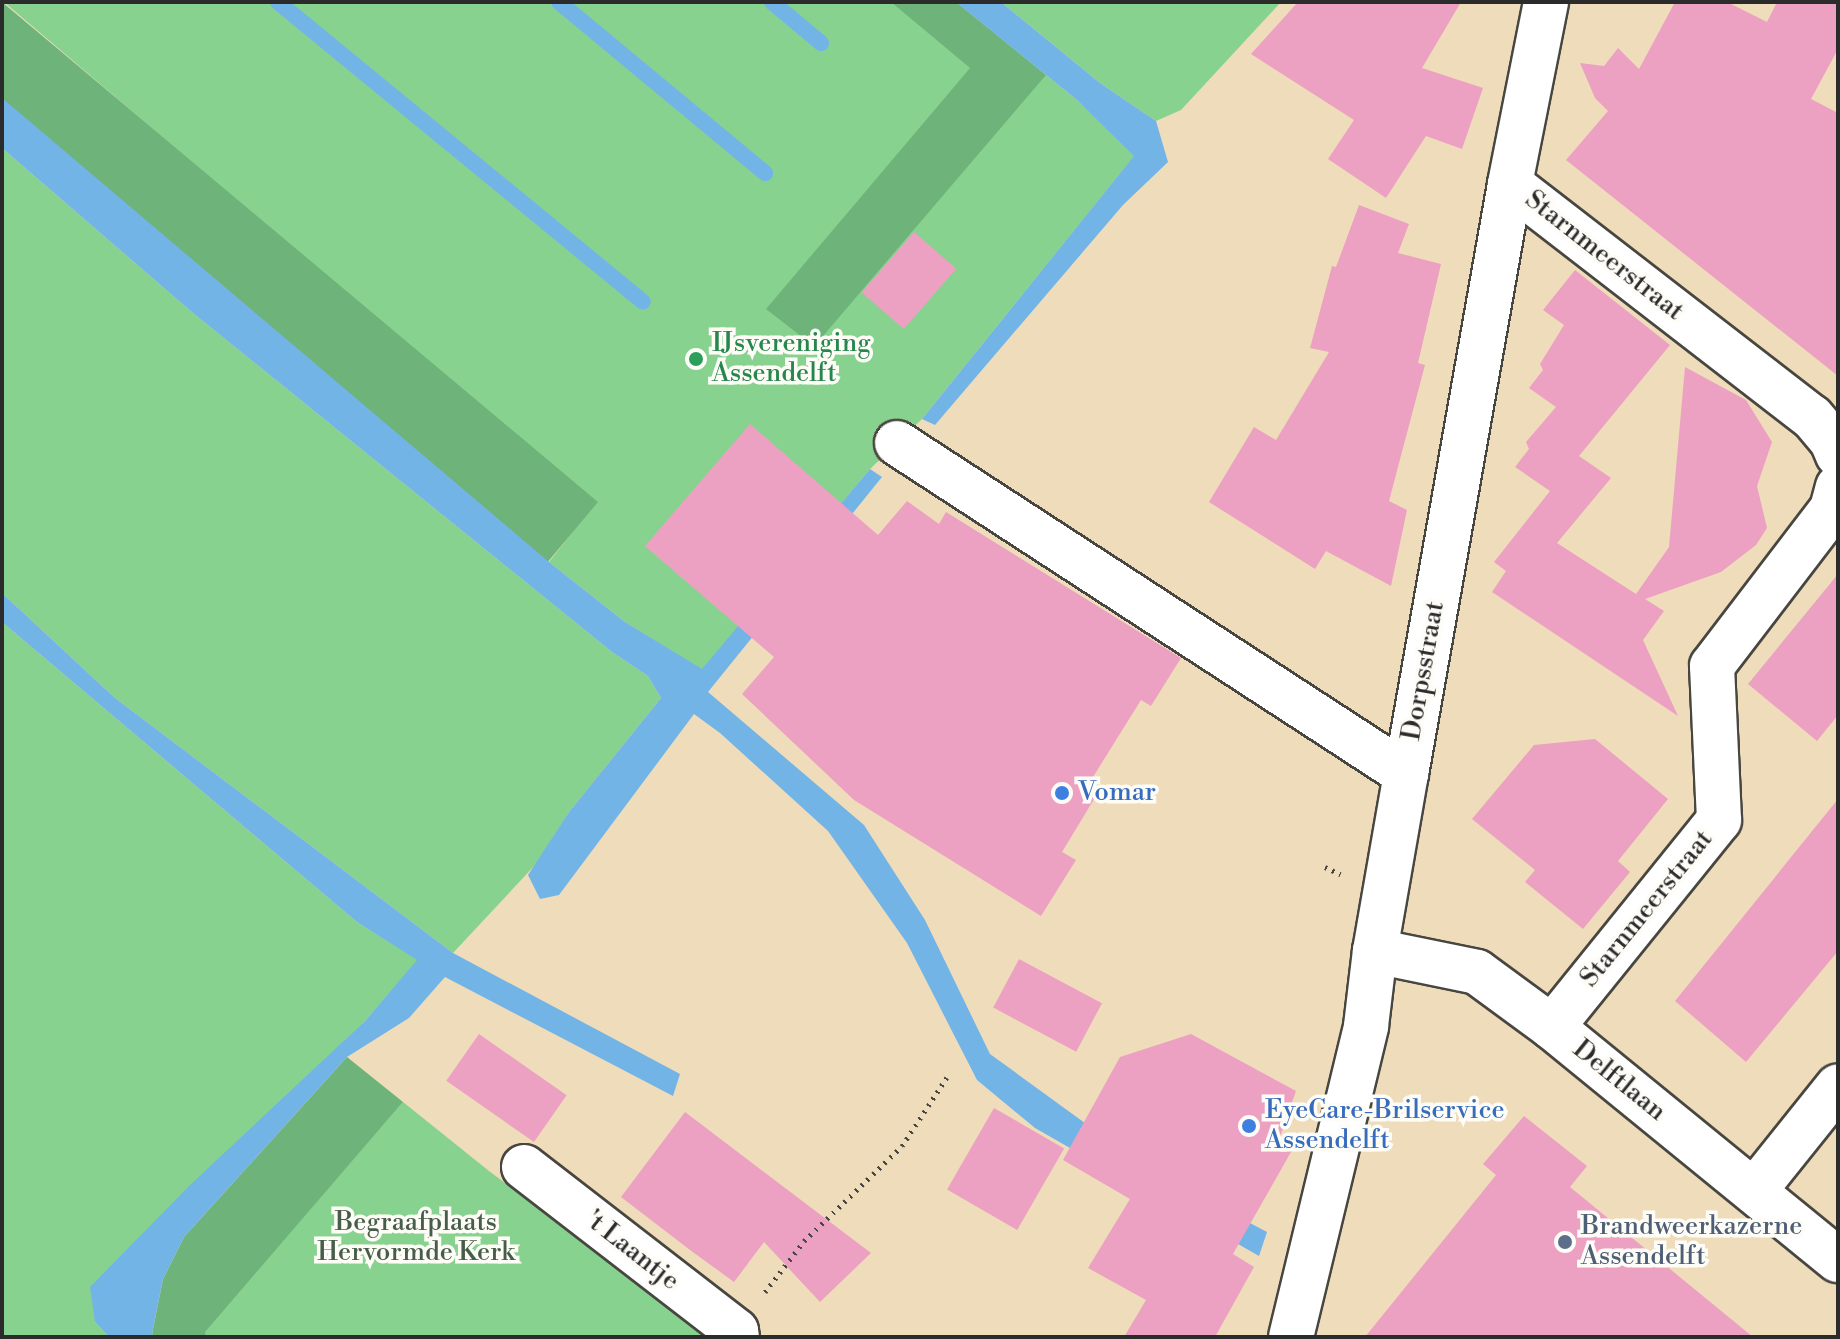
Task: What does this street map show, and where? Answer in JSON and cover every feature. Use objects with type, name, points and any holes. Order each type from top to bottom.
[{"type":"street","name":"Dorpsstraat","points":[[1291,1337],[1366,1026],[1375,951],[1406,774],[1510,184],[1546,2]]},
{"type":"street","name":"Starnmeerstraat","points":[[1510,184],[1812,417],[1832,441],[1838,455]]},
{"type":"street","points":[[897,443],[1406,774]]},
{"type":"street","name":"Starnmeerstraat","points":[[1552,1027],[1719,820],[1712,666],[1832,509],[1838,487]]},
{"type":"street","name":"Delftlaan","points":[[1375,951],[1477,972],[1552,1027],[1838,1260]]},
{"type":"street","points":[[1754,1191],[1838,1086]]},
{"type":"street","name":"'t Laantje","points":[[524,1167],[736,1334]]},
{"type":"path","points":[[736,1334],[804,1241],[902,1146],[947,1077]]},
{"type":"green space","points":[[2,2],[598,502],[536,576],[2,127]]},
{"type":"green space","name":"IJsvereniging Assendelft","points":[[4,2],[956,2],[1077,100],[1135,155],[922,419],[870,469],[702,670],[625,622],[549,562],[594,505]]},
{"type":"green space","points":[[891,2],[956,2],[1046,75],[817,343],[802,337],[766,309],[970,68]]},
{"type":"green space","points":[[1001,2],[1281,2],[1181,110],[1156,121],[1100,83]]},
{"type":"green space","points":[[2,148],[193,313],[612,652],[648,676],[661,698],[569,812],[536,864],[453,953],[115,698],[2,593]]},
{"type":"green space","points":[[2,622],[357,922],[418,960],[365,1021],[282,1101],[95,1322],[109,1337],[2,1337]]},
{"type":"green space","points":[[347,1057],[403,1102],[205,1332],[206,1337],[155,1337],[152,1334],[163,1279],[184,1237]]},
{"type":"green space","name":"Begraafplaats Hervormde Kerk","points":[[403,1102],[709,1337],[206,1337],[204,1332]]},
{"type":"water","points":[[956,2],[1001,2],[1100,83],[1156,121],[1168,162],[1123,205],[935,425],[922,419],[1134,156],[1077,100]]},
{"type":"water","points":[[2,98],[549,562],[625,622],[702,669],[870,469],[882,477],[708,692],[864,825],[925,920],[990,1054],[1151,1171],[1267,1232],[1259,1256],[1035,1128],[977,1080],[907,943],[828,831],[720,733],[694,714],[559,895],[540,899],[528,875],[569,812],[661,698],[648,676],[612,652],[193,313],[2,148]]},
{"type":"water","points":[[2,593],[115,698],[453,953],[680,1074],[673,1096],[445,977],[409,1018],[347,1057],[184,1237],[163,1279],[152,1334],[155,1337],[109,1337],[95,1322],[90,1287],[190,1185],[365,1021],[417,960],[357,922],[2,622]]},
{"type":"building","points":[[1298,2],[1461,2],[1422,68],[1483,88],[1462,149],[1426,136],[1386,198],[1328,159],[1354,120],[1251,54]]},
{"type":"building","points":[[1675,2],[1727,2],[1767,22],[1777,2],[1838,2],[1838,49],[1811,99],[1838,113],[1838,376],[1566,160],[1608,111],[1595,98],[1580,63],[1604,66],[1618,48],[1639,69]]},
{"type":"building","points":[[1359,205],[1409,224],[1398,253],[1441,264],[1418,363],[1425,365],[1389,501],[1407,510],[1391,586],[1326,551],[1315,569],[1209,502],[1254,427],[1276,440],[1329,352],[1310,348],[1332,266],[1336,267]]},
{"type":"building","points":[[914,232],[956,269],[904,329],[862,292]]},
{"type":"building","points":[[1575,270],[1670,345],[1579,456],[1611,478],[1557,543],[1636,594],[1669,547],[1685,367],[1746,400],[1772,442],[1757,486],[1767,528],[1756,545],[1721,572],[1645,599],[1664,611],[1643,640],[1678,716],[1492,592],[1506,571],[1494,562],[1550,491],[1515,467],[1529,449],[1526,442],[1556,407],[1529,388],[1543,370],[1540,364],[1564,325],[1543,310]]},
{"type":"building","points":[[750,424],[878,535],[907,501],[939,524],[946,512],[1181,658],[1151,706],[1141,700],[1088,785],[1099,791],[1062,852],[1076,860],[1041,916],[854,800],[742,694],[774,657],[645,546]]},
{"type":"building","points":[[1838,574],[1838,715],[1817,741],[1748,684]]},
{"type":"building","points":[[1595,739],[1668,799],[1618,861],[1630,872],[1583,929],[1525,882],[1535,870],[1472,819],[1534,745]]},
{"type":"building","points":[[1838,799],[1838,951],[1746,1062],[1675,1001]]},
{"type":"building","points":[[1019,959],[1102,1003],[1076,1052],[993,1008]]},
{"type":"building","points":[[479,1034],[567,1095],[534,1142],[446,1081]]},
{"type":"building","points":[[1191,1034],[1296,1091],[1277,1145],[1291,1152],[1233,1254],[1254,1267],[1215,1337],[1124,1337],[1146,1300],[1088,1268],[1130,1199],[1063,1160],[1120,1057]]},
{"type":"building","points":[[994,1108],[1064,1148],[1017,1230],[947,1189]]},
{"type":"building","points":[[685,1112],[871,1253],[820,1302],[764,1242],[734,1282],[690,1250],[621,1197]]},
{"type":"building","points":[[1524,1116],[1587,1166],[1570,1187],[1753,1337],[1365,1337],[1496,1175],[1483,1164]]},
{"type":"waterway","points":[[278,2],[643,302]]},
{"type":"waterway","points":[[559,2],[765,173]]},
{"type":"waterway","points":[[772,2],[821,43]]},
{"type":"place","name":"IJsvereniging Assendelft","points":[[696,359]]},
{"type":"place","name":"Vomar","points":[[1062,793]]},
{"type":"place","name":"EyeCare-Brilservice Assendelft","points":[[1249,1126]]},
{"type":"place","name":"Brandweerkazerne Assendelft","points":[[1565,1242]]}]
